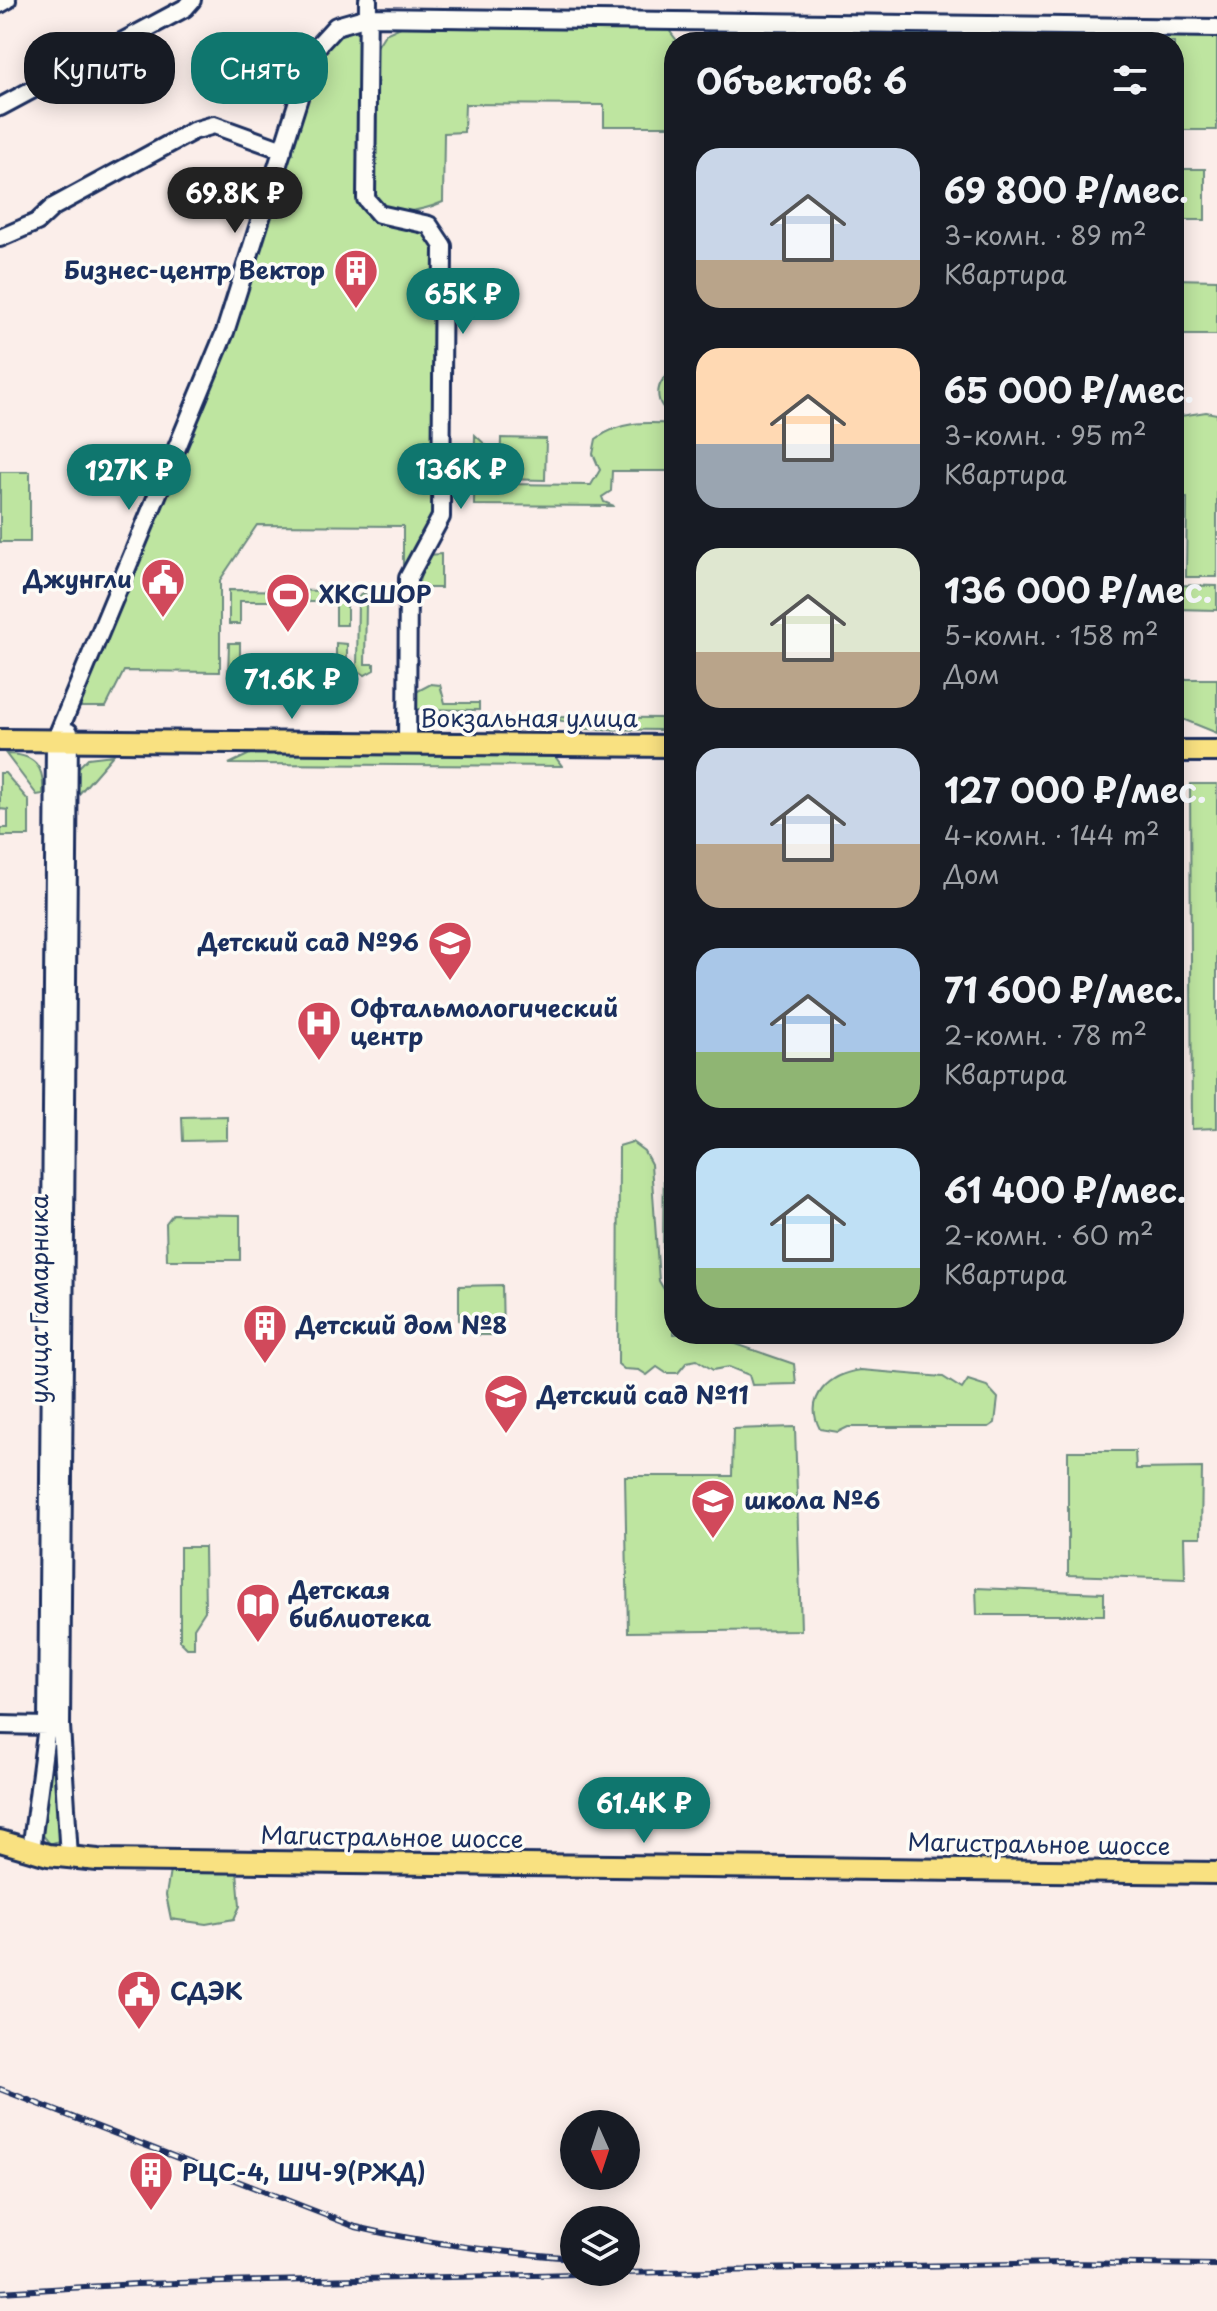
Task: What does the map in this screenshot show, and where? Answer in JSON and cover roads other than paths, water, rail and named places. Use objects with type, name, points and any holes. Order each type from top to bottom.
[{"type":"main road","name":"Вокзальная улица","points":[[0,740],[664,746]]},
{"type":"main road","points":[[1184,751],[1217,751]]},
{"type":"main road","name":"Магистральное шоссе","points":[[0,1841],[31,1851],[124,1861],[1217,1873]]},
{"type":"street","points":[[0,4],[7,0]]},
{"type":"street","points":[[0,107],[185,8],[192,0]]},
{"type":"street","points":[[62,741],[69,707],[225,332],[314,50],[336,26],[368,8],[1217,28]]},
{"type":"street","points":[[368,8],[366,199],[379,214],[429,225],[443,246],[441,517],[408,578],[407,744]]},
{"type":"street","points":[[0,238],[37,222],[53,207],[193,131],[214,125],[283,150]]},
{"type":"street","name":"улица Гамарника","points":[[31,1851],[47,1726],[62,741]]},
{"type":"street","name":"улица Гамарника","points":[[62,741],[61,1726],[69,1857]]},
{"type":"street","points":[[0,1725],[47,1726]]},
{"type":"street","points":[[38,1796],[49,1807],[56,1807],[66,1798]]},
{"type":"railway","points":[[0,2089],[356,2227],[464,2247],[560,2257]]},
{"type":"railway","points":[[749,2269],[1063,2263],[1217,2265]]},
{"type":"railway","points":[[0,2292],[137,2284],[759,2270]]},
{"type":"place","name":"Бизнес-центр Вектор","points":[[356,310]]},
{"type":"place","name":"Джунгли","points":[[163,619]]},
{"type":"place","name":"ХКСШОР","points":[[288,634]]},
{"type":"place","name":"Детский сад №96","points":[[450,982]]},
{"type":"place","name":"Офтальмологический центр","points":[[319,1062]]},
{"type":"place","name":"Детский дом №8","points":[[265,1365]]},
{"type":"place","name":"Детский сад №11","points":[[506,1435]]},
{"type":"place","name":"школа №6","points":[[713,1540]]},
{"type":"place","name":"Детская библиотека","points":[[258,1644]]},
{"type":"place","name":"СДЭК","points":[[139,2031]]},
{"type":"place","name":"РЦС-4, ШЧ-9(РЖД)","points":[[151,2212]]}]
